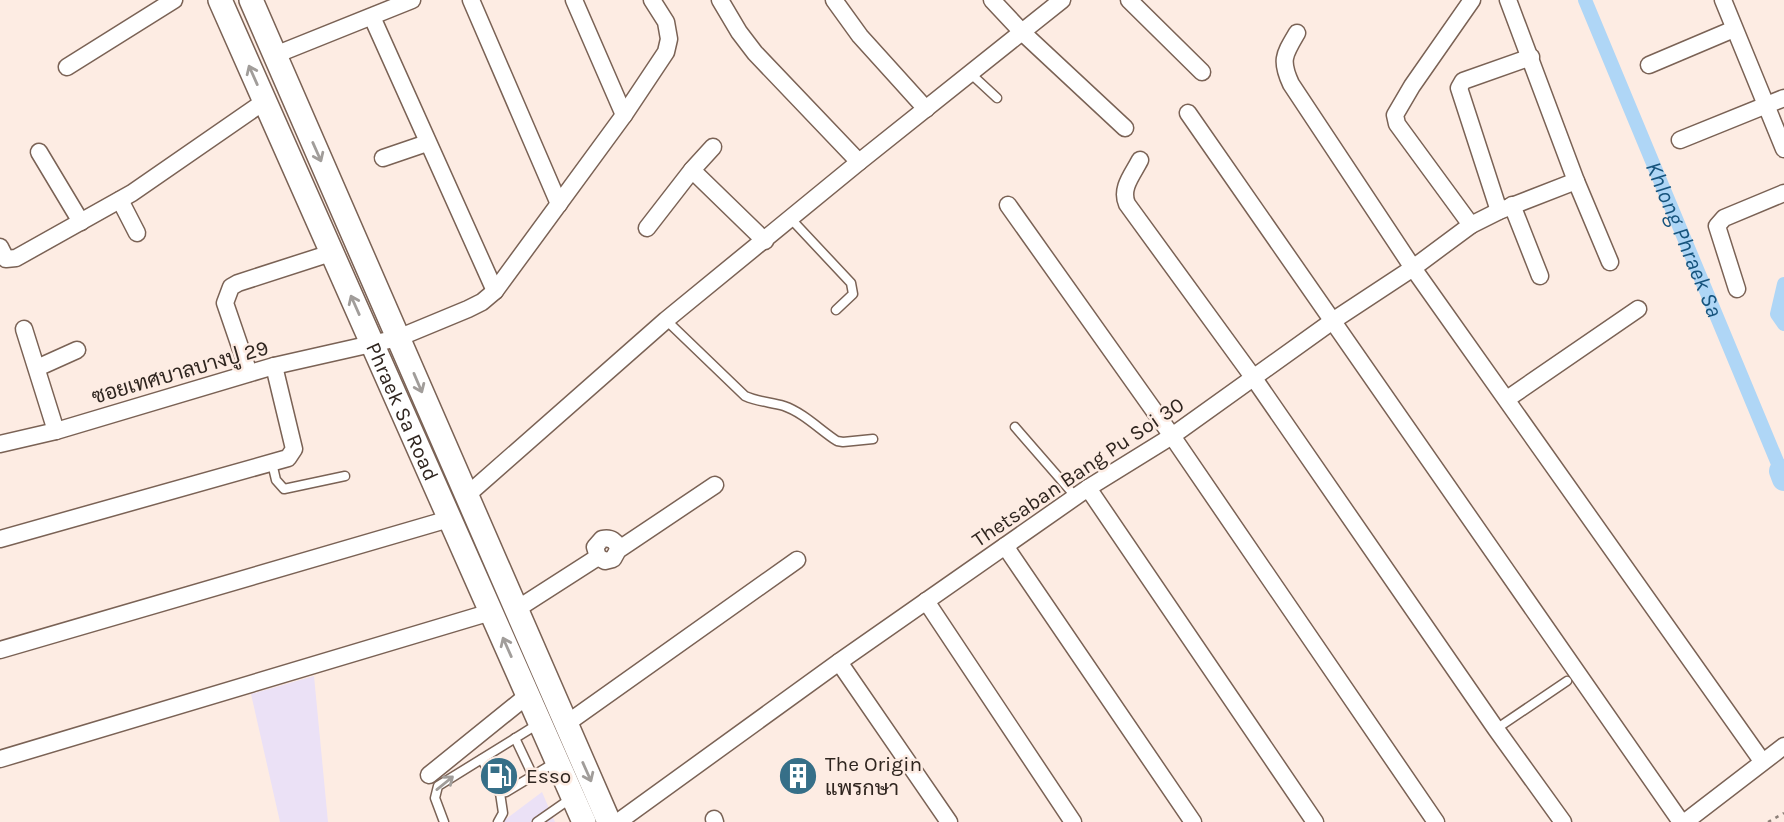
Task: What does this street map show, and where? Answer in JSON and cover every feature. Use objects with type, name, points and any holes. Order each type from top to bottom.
[{"type":"main road","name":"Phraek Sa Road","points":[[220,0],[541,723],[577,812]]},
{"type":"main road","name":"Phraek Sa Road","points":[[251,0],[609,822]]},
{"type":"street","points":[[66,67],[174,0]]},
{"type":"street","points":[[275,55],[412,0]]},
{"type":"street","points":[[471,0],[558,204]]},
{"type":"street","points":[[574,0],[624,115]]},
{"type":"street","points":[[372,17],[495,291],[624,115],[666,52],[669,39],[666,22],[652,0]]},
{"type":"street","points":[[720,0],[755,53],[859,162]]},
{"type":"street","points":[[834,0],[860,36],[926,109]]},
{"type":"street","points":[[992,0],[1022,32],[1125,128]]},
{"type":"street","points":[[466,496],[666,320],[1062,0]]},
{"type":"street","points":[[1129,0],[1202,72]]},
{"type":"street","points":[[1471,225],[1397,124],[1395,115],[1472,0]]},
{"type":"street","points":[[1508,0],[1576,181],[1610,262]]},
{"type":"street","points":[[1723,0],[1784,149]]},
{"type":"street","points":[[1649,65],[1734,29]]},
{"type":"street","points":[[1297,33],[1283,62],[1291,84],[1413,268],[1762,761]]},
{"type":"street","points":[[1531,57],[1463,81],[1459,88],[1506,208],[1540,276]]},
{"type":"street","points":[[1680,140],[1784,98]]},
{"type":"street","points":[[0,247],[6,259],[11,260],[81,222],[120,200],[265,101]]},
{"type":"street","points":[[1188,113],[1683,822],[1784,746]]},
{"type":"street","points":[[383,158],[427,143]]},
{"type":"street","points":[[647,228],[713,147]]},
{"type":"street","points":[[39,152],[81,222]]},
{"type":"street","points":[[1140,160],[1125,189],[1127,204],[1253,377],[1563,822]]},
{"type":"street","points":[[692,170],[765,241]]},
{"type":"street","name":"Thetsaban Bang Pu Soi 30","points":[[618,822],[926,601],[1082,492],[1172,436],[1471,225],[1506,208],[1576,181]]},
{"type":"street","points":[[1737,289],[1717,226],[1724,218],[1784,193]]},
{"type":"street","points":[[120,200],[137,233]]},
{"type":"street","points":[[1008,205],[1172,436],[1436,822]]},
{"type":"street","points":[[249,373],[225,303],[232,287],[331,253]]},
{"type":"street","name":"ซอยเทศบาลบางปู 29","points":[[0,444],[56,431],[274,366],[398,338],[468,309],[495,291]]},
{"type":"street","points":[[1507,399],[1638,309]]},
{"type":"street","points":[[24,329],[56,431]]},
{"type":"street","points":[[37,368],[77,350]]},
{"type":"street","points":[[0,539],[288,458],[294,449],[274,366]]},
{"type":"street","points":[[517,609],[598,557],[609,561],[616,557],[618,550],[715,485]]},
{"type":"street","points":[[1082,492],[1315,822]]},
{"type":"street","points":[[0,650],[449,519]]},
{"type":"street","points":[[1005,546],[1193,822]]},
{"type":"street","points":[[566,724],[797,560]]},
{"type":"street","points":[[926,601],[1073,822]]},
{"type":"street","points":[[0,759],[491,612]]},
{"type":"street","points":[[839,662],[948,822]]},
{"type":"street","points":[[429,775],[528,695]]},
{"type":"lane","points":[[970,74],[997,98]]},
{"type":"lane","points":[[791,219],[851,283],[853,294],[836,310]]},
{"type":"lane","points":[[666,320],[745,396],[785,406],[837,441],[873,439]]},
{"type":"lane","points":[[1014,427],[1082,492]]},
{"type":"lane","points":[[272,463],[276,480],[284,489],[345,476]]},
{"type":"lane","points":[[1496,729],[1567,681]]},
{"type":"lane","points":[[444,822],[435,798],[438,786],[541,723]]},
{"type":"lane","points":[[515,738],[533,776]]},
{"type":"lane","points":[[482,758],[500,793],[503,813],[498,822]]},
{"type":"lane","points":[[500,793],[557,761]]},
{"type":"lane","points":[[537,822],[577,812]]},
{"type":"path","points":[[1768,822],[1784,813]]},
{"type":"shaded area","points":[[314,676],[328,822],[280,822],[251,694]]},
{"type":"shaded area","points":[[542,792],[555,822],[502,822]]},
{"type":"waterway","name":"Khlong Phraek Sa","points":[[1585,0],[1781,471],[1784,468]]},
{"type":"waterway","points":[[1784,284],[1777,314],[1784,324]]},
{"type":"waterway","name":"Khlong Phraek Sa","points":[[1781,471],[1784,479]]},
{"type":"place","name":"Esso","points":[[499,776]]},
{"type":"place","name":"The Origin แพรกษา","points":[[798,776]]}]
